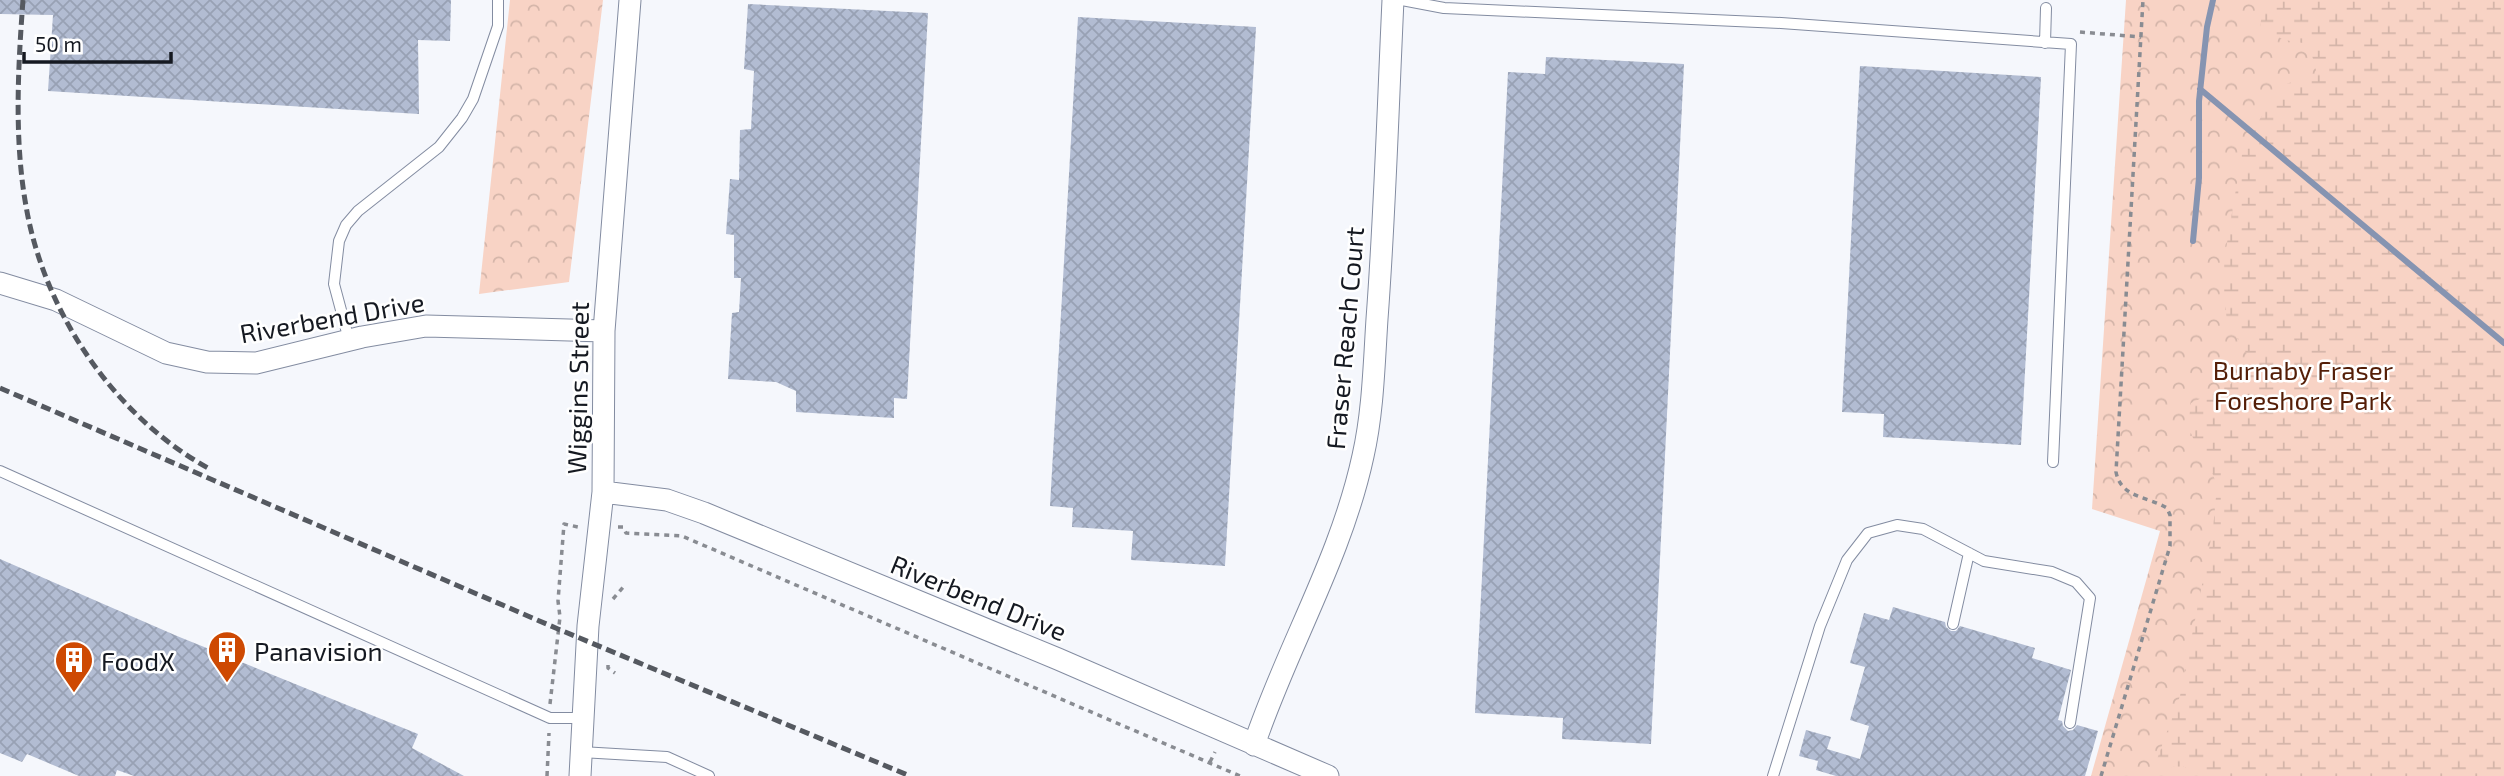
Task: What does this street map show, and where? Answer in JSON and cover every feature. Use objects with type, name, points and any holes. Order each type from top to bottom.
[{"type":"street","name":"Wiggins Street","points":[[580,776],[588,626],[603,492],[604,331],[630,0]]},
{"type":"street","name":"Fraser Reach Court","points":[[1254,745],[1336,546],[1363,456],[1370,408],[1379,290],[1393,0]]},
{"type":"street","name":"Riverbend Drive","points":[[0,283],[56,300],[166,353],[207,362],[256,363],[349,340],[426,326],[604,331]]},
{"type":"street","name":"Riverbend Drive","points":[[603,492],[667,500],[704,513],[1058,659],[1328,776]]},
{"type":"lane","points":[[349,340],[334,284],[339,241],[346,225],[358,211],[439,147],[463,118],[473,99],[498,26],[499,0]]},
{"type":"lane","points":[[1402,0],[1444,8],[1479,4],[2071,44],[2053,462]]},
{"type":"lane","points":[[2045,43],[2046,8]]},
{"type":"lane","points":[[0,471],[550,718],[583,719]]},
{"type":"lane","points":[[1773,776],[1820,626],[1847,560],[1868,533],[1897,525],[1923,529],[1984,561],[2052,572],[2077,582],[2090,598],[2070,723]]},
{"type":"lane","points":[[1952,624],[1969,553]]},
{"type":"lane","points":[[581,752],[667,757],[709,776]]},
{"type":"path","points":[[2101,776],[2170,546],[2170,515],[2167,508],[2123,488],[2116,472],[2143,0]]},
{"type":"path","points":[[2045,30],[2141,37]]},
{"type":"path","points":[[547,776],[560,617],[558,601],[564,524],[580,527]]},
{"type":"path","points":[[623,527],[626,533],[682,536],[1240,776]]},
{"type":"path","points":[[607,606],[625,585]]},
{"type":"path","points":[[608,658],[608,668],[615,673]]},
{"type":"path","points":[[1210,762],[1215,752]]},
{"type":"green space","points":[[510,0],[603,0],[569,282],[479,294]]},
{"type":"green space","name":"Burnaby Fraser Foreshore Park","points":[[2126,0],[2504,0],[2504,776],[2091,776],[2160,531],[2092,509]]},
{"type":"green space","name":"Burnaby Fraser Foreshore Park","points":[[2264,0],[2504,0],[2504,776],[2200,776],[2183,767],[2152,773],[2180,696],[2213,529],[2217,486],[2208,461],[2198,450],[2188,426],[2191,403],[2231,384],[2247,354],[2227,322],[2222,273],[2243,147],[2280,86],[2317,74],[2309,44],[2284,40],[2260,27]]},
{"type":"building","points":[[0,0],[451,0],[450,41],[418,40],[419,114],[48,91],[53,15],[0,14]]},
{"type":"building","points":[[748,4],[928,13],[907,399],[894,398],[894,418],[796,412],[796,391],[776,382],[728,379],[732,313],[739,312],[741,278],[734,278],[734,235],[726,234],[730,179],[739,180],[740,130],[751,129],[754,71],[744,69]]},
{"type":"building","points":[[1078,17],[1256,27],[1225,566],[1131,560],[1133,531],[1072,527],[1073,508],[1050,506]]},
{"type":"building","points":[[1546,57],[1684,64],[1651,744],[1562,739],[1563,718],[1475,713],[1508,72],[1545,74]]},
{"type":"building","points":[[1860,66],[2041,77],[2021,445],[1883,437],[1884,414],[1842,412]]},
{"type":"building","points":[[0,559],[177,636],[418,734],[412,748],[464,776],[134,776],[117,770],[115,776],[79,776],[27,754],[22,762],[0,753]]},
{"type":"building","points":[[1893,607],[1945,622],[1951,631],[1956,631],[1960,626],[2035,648],[2032,658],[2071,670],[2058,720],[2062,721],[2068,731],[2077,725],[2098,731],[2085,776],[1836,776],[1816,770],[1818,761],[1799,756],[1806,730],[1831,737],[1827,749],[1860,759],[1869,726],[1850,720],[1865,667],[1850,663],[1864,613],[1889,620]]},
{"type":"waterway","points":[[2193,241],[2199,178],[2199,101],[2207,27],[2213,0]]},
{"type":"waterway","points":[[2200,89],[2504,343]]},
{"type":"railway","points":[[23,0],[18,129],[22,181],[35,246],[49,284],[88,357],[114,390],[142,420],[174,446],[208,468]]},
{"type":"railway","points":[[0,388],[558,629],[910,776]]},
{"type":"place","name":"Panavision","points":[[227,684]]},
{"type":"place","name":"FoodX","points":[[74,694]]}]
